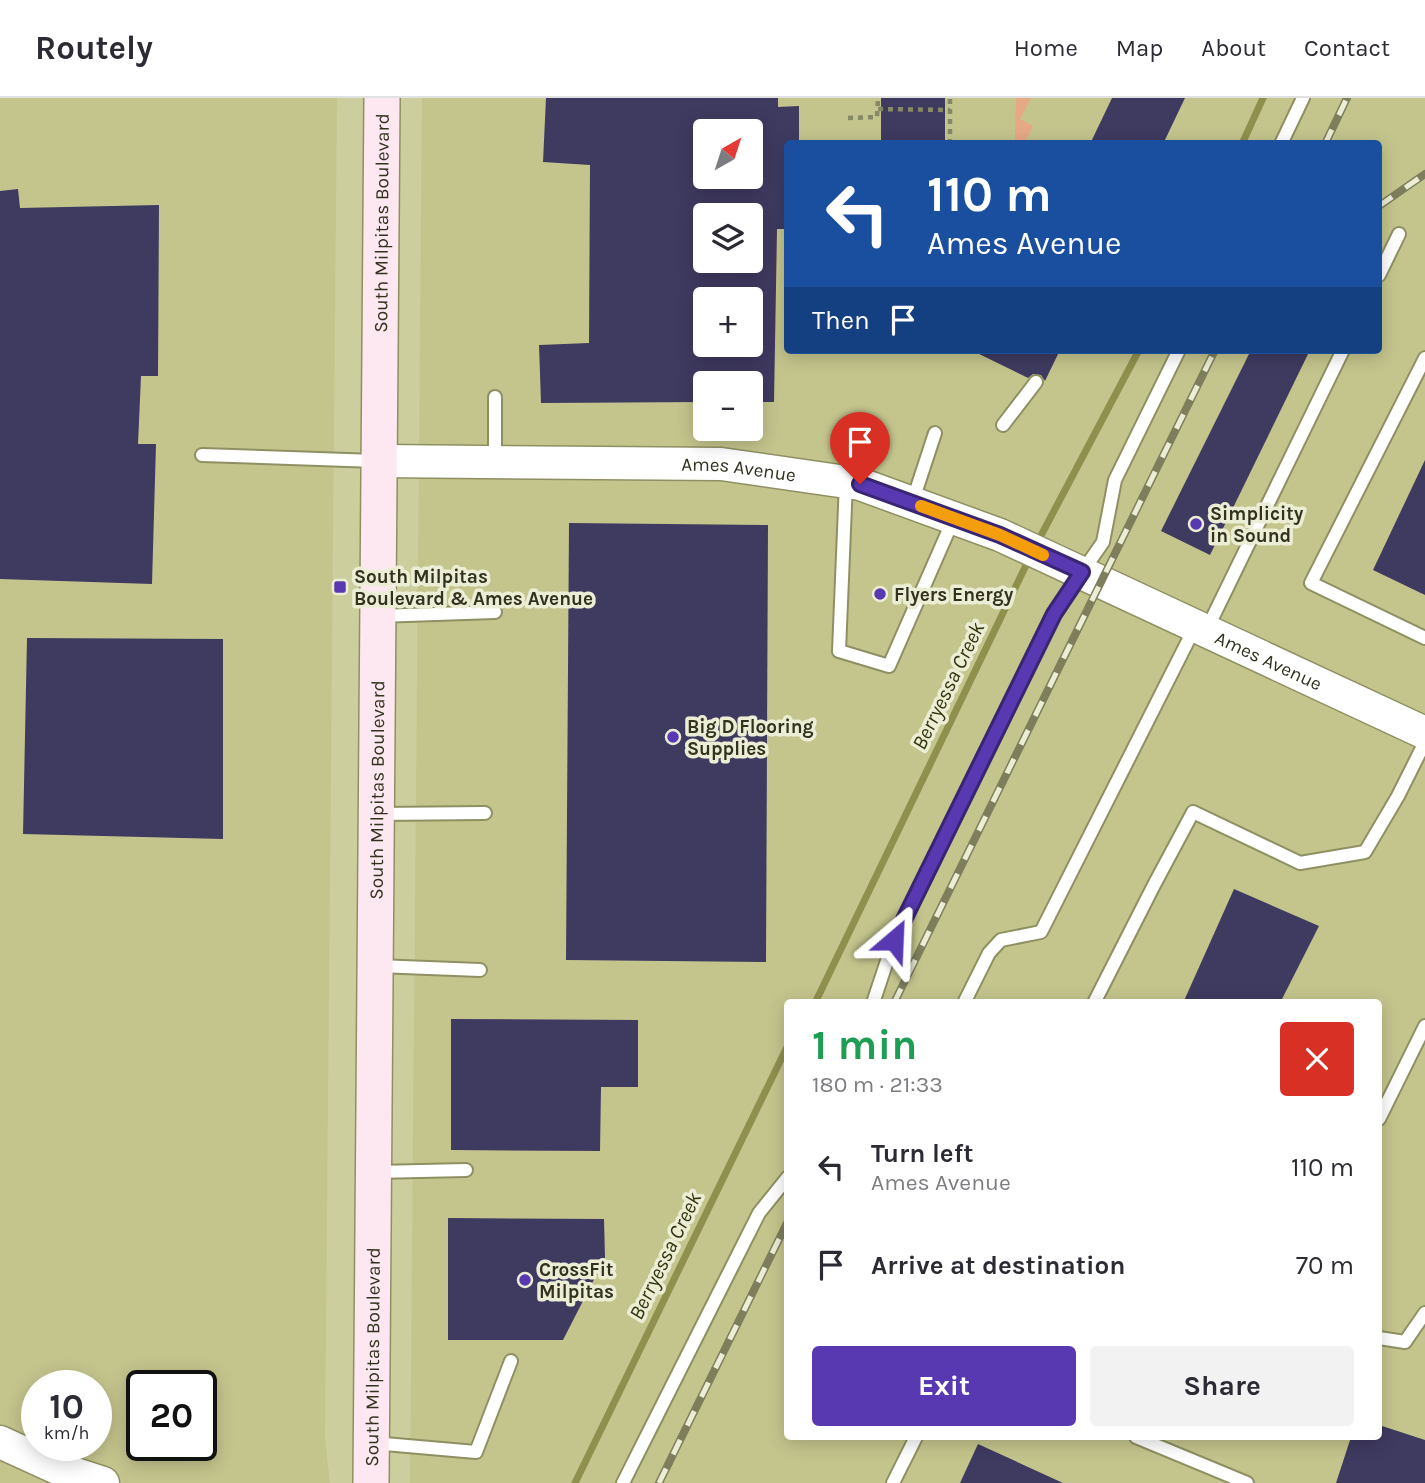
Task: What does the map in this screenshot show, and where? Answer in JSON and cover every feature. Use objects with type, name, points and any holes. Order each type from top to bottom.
[{"type":"main road","name":"South Milpitas Boulevard","points":[[371,1483],[382,98]]},
{"type":"street","name":"Ames Avenue","points":[[379,461],[721,464],[860,484],[1000,535],[1425,734]]},
{"type":"street","points":[[0,1442],[57,1468],[103,1483]]},
{"type":"lane","points":[[1283,140],[1303,98]]},
{"type":"lane","points":[[1382,269],[1399,234]]},
{"type":"lane","points":[[874,999],[894,940],[1054,614],[1077,570],[1103,542],[1115,480],[1177,354]]},
{"type":"lane","points":[[966,999],[989,953],[1001,940],[1041,932],[1341,354]]},
{"type":"lane","points":[[1425,358],[1311,583],[1425,638]]},
{"type":"lane","points":[[1003,425],[1037,382]]},
{"type":"lane","points":[[495,397],[495,462]]},
{"type":"lane","points":[[912,503],[935,433]]},
{"type":"lane","points":[[202,455],[379,461]]},
{"type":"lane","points":[[846,482],[839,650],[889,666],[954,518]]},
{"type":"lane","points":[[378,617],[495,612]]},
{"type":"lane","points":[[1096,999],[1193,812],[1300,863],[1365,852],[1398,796],[1425,734]]},
{"type":"lane","points":[[377,814],[485,813]]},
{"type":"lane","points":[[377,966],[480,970]]},
{"type":"lane","points":[[1382,1113],[1425,1026]]},
{"type":"lane","points":[[375,1172],[466,1170]]},
{"type":"lane","points":[[623,1483],[759,1213],[784,1183]]},
{"type":"lane","points":[[1382,1338],[1405,1342],[1425,1313]]},
{"type":"lane","points":[[372,1443],[476,1452],[511,1361]]},
{"type":"lane","points":[[892,1483],[914,1440]]},
{"type":"lane","points":[[1143,1440],[1247,1483]]},
{"type":"path","points":[[848,118],[877,117],[878,98]]},
{"type":"path","points":[[950,98],[950,140]]},
{"type":"path","points":[[877,109],[950,110]]},
{"type":"shaded area","points":[[0,98],[337,98],[325,1438],[330,1483],[0,1483]]},
{"type":"shaded area","points":[[422,98],[1425,98],[1425,1483],[410,1483]]},
{"type":"shaded area","points":[[1016,98],[1031,98],[1020,119],[1033,126],[1026,140],[1015,140]]},
{"type":"building","points":[[546,98],[778,98],[778,107],[799,106],[799,140],[784,140],[784,229],[777,229],[774,402],[763,402],[763,371],[693,371],[693,402],[541,403],[539,345],[589,343],[590,165],[543,162]]},
{"type":"building","points":[[881,98],[945,98],[945,140],[881,140]]},
{"type":"building","points":[[1112,98],[1185,98],[1165,140],[1092,140]]},
{"type":"building","points":[[18,189],[20,208],[159,205],[158,376],[141,376],[138,444],[156,444],[152,584],[0,579],[0,191]]},
{"type":"building","points":[[979,354],[1058,354],[1045,381],[1041,375],[1033,374],[1028,378]]},
{"type":"building","points":[[1249,354],[1308,354],[1210,555],[1161,531]]},
{"type":"building","points":[[1425,460],[1425,595],[1373,570]]},
{"type":"building","points":[[569,523],[768,525],[766,962],[566,960]]},
{"type":"building","points":[[27,638],[223,639],[223,839],[23,834]]},
{"type":"building","points":[[1234,889],[1319,926],[1282,999],[1185,999]]},
{"type":"building","points":[[451,1019],[638,1020],[638,1087],[601,1087],[600,1151],[451,1150]]},
{"type":"building","points":[[448,1218],[604,1219],[605,1258],[563,1340],[448,1340]]},
{"type":"building","points":[[1382,1426],[1425,1440],[1425,1483],[1336,1483],[1350,1440],[1382,1440]]},
{"type":"building","points":[[978,1444],[1063,1483],[960,1483]]},
{"type":"waterway","name":"Berryessa Creek","points":[[1244,140],[1263,98]]},
{"type":"waterway","name":"Berryessa Creek","points":[[1036,545],[1137,354]]},
{"type":"waterway","name":"Berryessa Creek","points":[[817,999],[1029,559]]},
{"type":"waterway","name":"Berryessa Creek","points":[[575,1483],[784,1053]]},
{"type":"railway","points":[[1327,140],[1347,98]]},
{"type":"railway","points":[[1382,204],[1425,174]]},
{"type":"railway","points":[[896,999],[1213,354]]},
{"type":"railway","points":[[659,1483],[784,1229]]},
{"type":"slow traffic","points":[[921,506],[1000,535],[1043,555]]},
{"type":"place","name":"Simplicity in Sound","points":[[1196,524]]},
{"type":"place","name":"South Milpitas Boulevard & Ames Avenue","points":[[340,587]]},
{"type":"place","name":"Flyers Energy","points":[[880,594]]},
{"type":"place","name":"Big D Flooring Supplies","points":[[673,737]]},
{"type":"place","name":"CrossFit Milpitas","points":[[525,1280]]},
{"type":"route","points":[[860,484],[1000,535],[1082,572],[1054,614],[894,940]]}]
